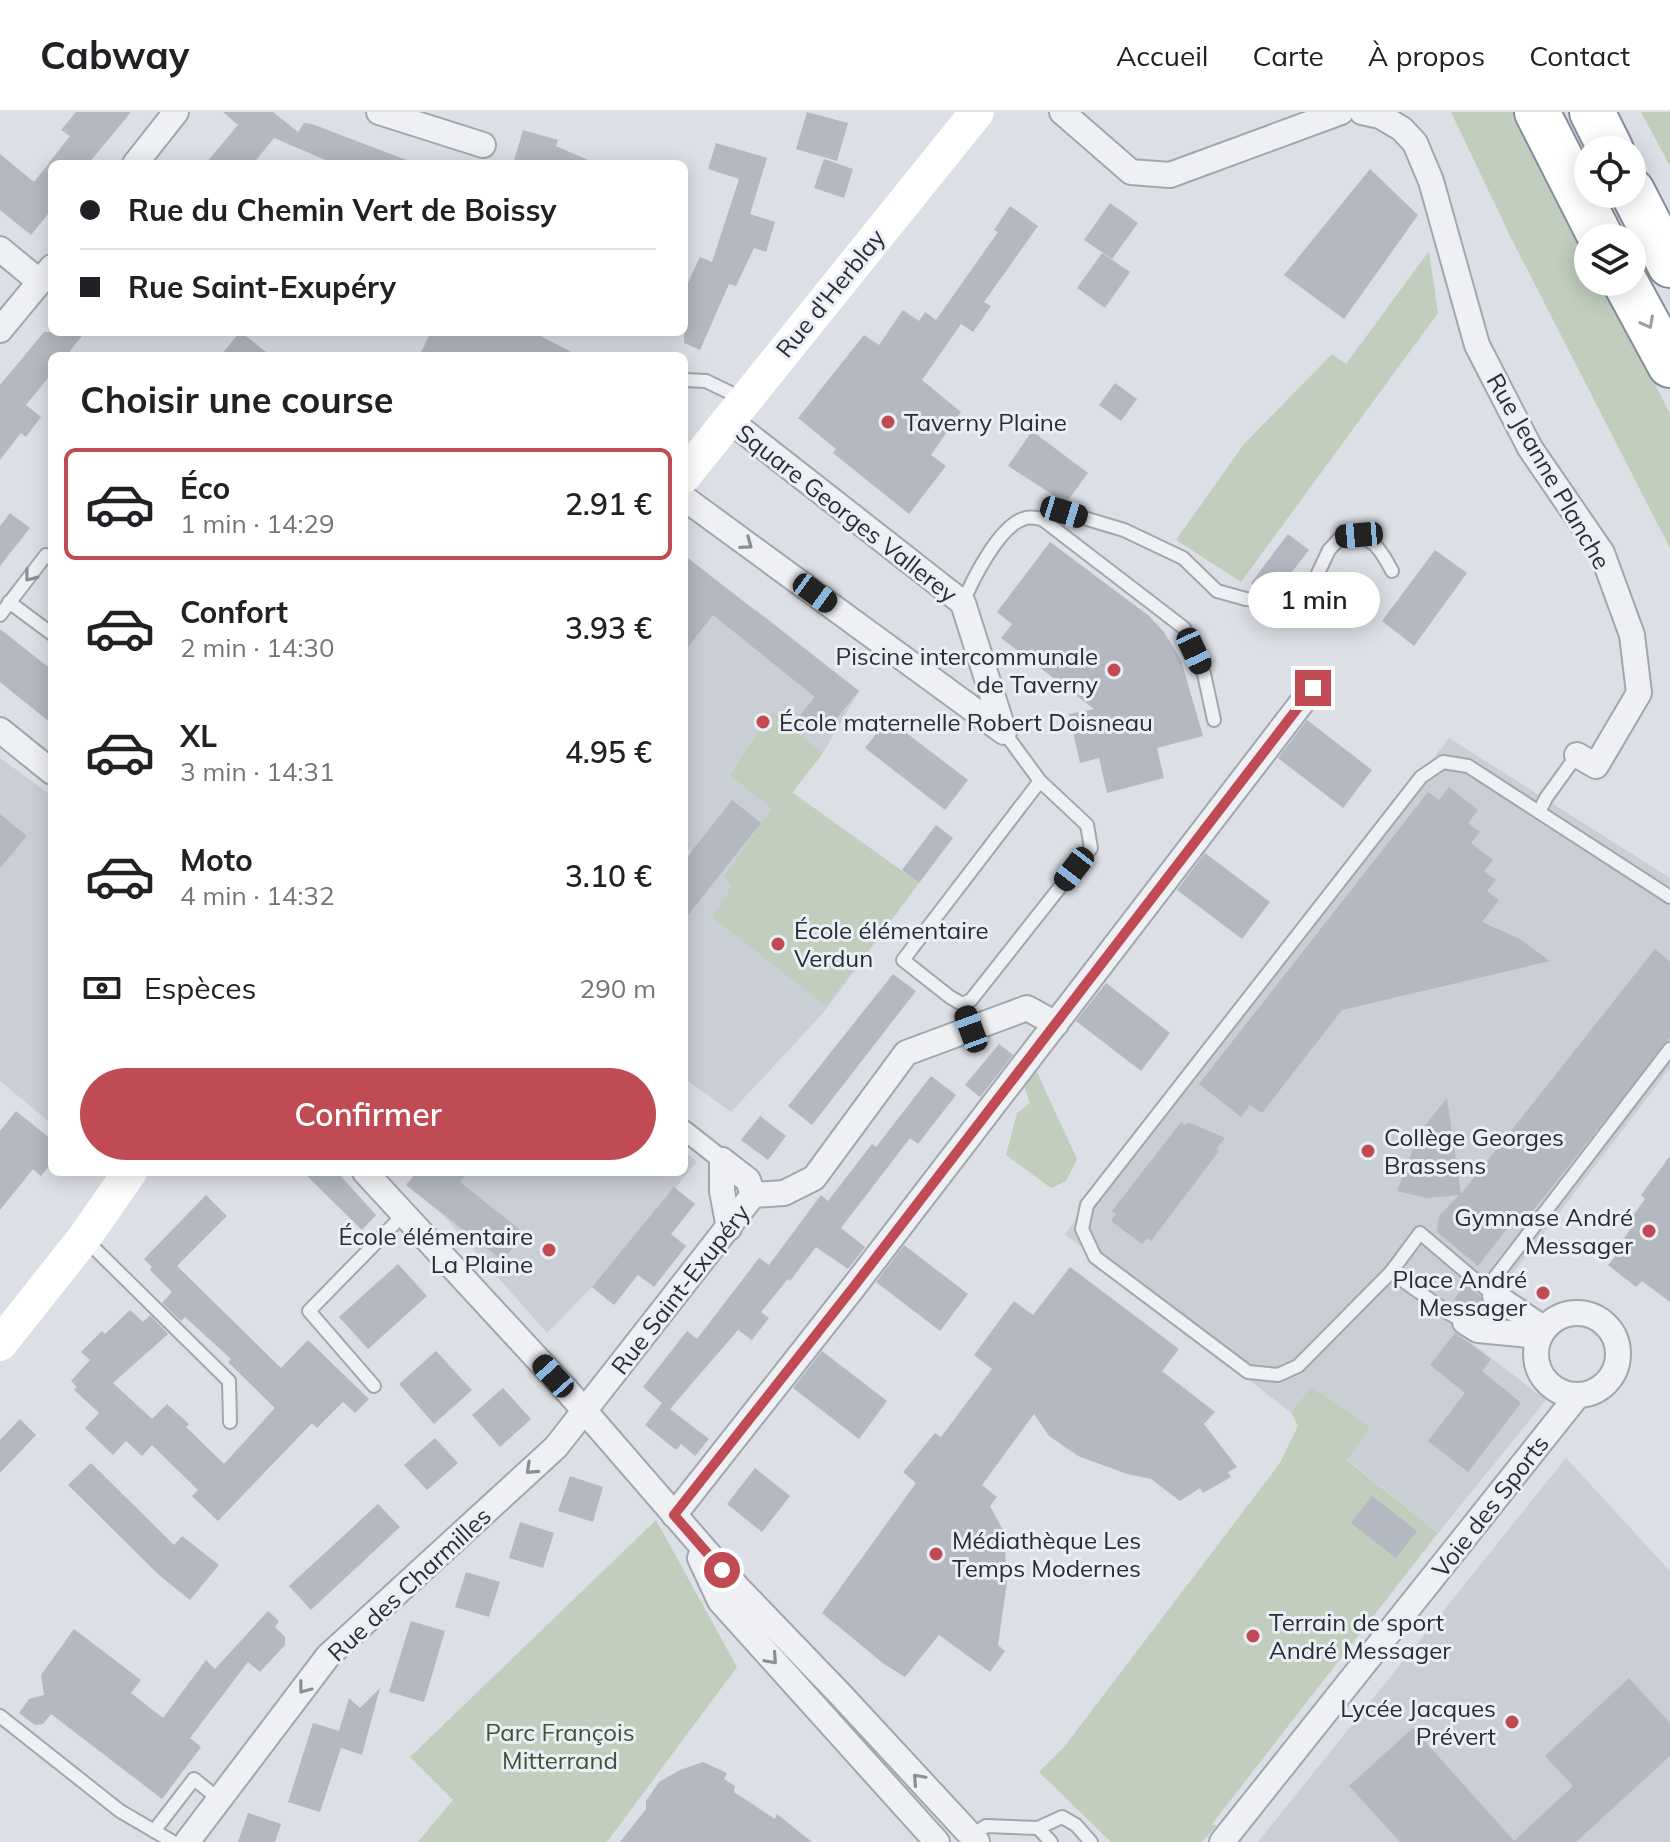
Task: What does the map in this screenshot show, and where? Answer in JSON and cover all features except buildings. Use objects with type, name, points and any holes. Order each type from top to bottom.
[{"type":"highway","points":[[1537,112],[1594,224]]},
{"type":"highway","points":[[1592,112],[1604,136]]},
{"type":"highway","points":[[1641,208],[1670,265]]},
{"type":"highway","points":[[1633,296],[1670,365]]},
{"type":"main road","name":"Rue d'Herblay","points":[[688,471],[977,112]]},
{"type":"main road","points":[[0,1344],[84,1238],[127,1176]]},
{"type":"main road","points":[[84,1238],[141,1176]]},
{"type":"street","points":[[138,160],[176,112]]},
{"type":"street","points":[[379,112],[483,145]]},
{"type":"street","points":[[1062,112],[1131,172],[1170,175],[1341,112]]},
{"type":"street","name":"Rue Jeanne Planche","points":[[1374,113],[1402,129],[1415,143],[1431,181],[1477,345],[1530,448],[1602,553],[1632,635],[1639,693],[1596,766],[1577,755]]},
{"type":"street","points":[[0,249],[46,275],[0,330]]},
{"type":"street","name":"Square Georges Vallerey","points":[[736,409],[963,603],[1004,732]]},
{"type":"street","points":[[688,501],[1004,732]]},
{"type":"street","points":[[682,1525],[852,1289],[1313,688]]},
{"type":"street","points":[[0,730],[48,769]]},
{"type":"street","name":"Rue Saint-Exupéry","points":[[584,1412],[753,1195],[784,1193],[814,1178],[906,1053],[1027,1008],[1056,1024]]},
{"type":"street","points":[[688,1133],[748,1180],[753,1195]]},
{"type":"street","points":[[722,1160],[722,1191],[729,1228]]},
{"type":"street","points":[[369,1176],[584,1412],[682,1525],[974,1839]]},
{"type":"street","points":[[1491,1292],[1541,1332]]},
{"type":"street","points":[[1581,1312],[1598,1317],[1611,1329],[1618,1345],[1618,1361],[1611,1377],[1591,1393],[1578,1395],[1554,1388],[1538,1369],[1535,1352],[1541,1332],[1549,1322],[1564,1314],[1581,1312]]},
{"type":"street","points":[[1465,1322],[1478,1330],[1541,1332]]},
{"type":"street","name":"Voie des Sports","points":[[1222,1842],[1578,1395]]},
{"type":"street","name":"Rue des Charmilles","points":[[187,1842],[328,1656],[556,1447],[584,1412]]},
{"type":"street","points":[[682,1525],[720,1601],[937,1842]]},
{"type":"lane","points":[[688,380],[706,381],[736,409]]},
{"type":"lane","points":[[963,603],[974,576],[1010,527],[1021,519],[1042,519],[1050,513],[1064,512],[1124,530],[1183,558],[1217,591],[1246,599],[1288,601],[1310,590],[1329,550],[1342,536],[1359,535],[1380,548],[1392,571]]},
{"type":"lane","points":[[1042,519],[1184,628],[1204,674],[1214,720]]},
{"type":"lane","points":[[0,615],[48,556]]},
{"type":"lane","points":[[9,602],[48,631]]},
{"type":"lane","points":[[962,1004],[971,1000],[1091,848],[1087,825],[1040,781],[1004,732]]},
{"type":"lane","name":"Rue Jeanne Planche","points":[[1539,812],[1577,755]]},
{"type":"lane","points":[[1670,897],[1468,766],[1443,762],[1421,777],[1087,1205],[1082,1229],[1095,1257],[1248,1372],[1278,1375],[1298,1366],[1391,1272],[1420,1233],[1491,1292],[1670,1049]]},
{"type":"lane","points":[[971,1029],[962,1004],[903,960],[1040,781]]},
{"type":"lane","points":[[374,1386],[309,1311],[404,1214]]},
{"type":"lane","points":[[84,1238],[229,1381],[230,1422]]},
{"type":"lane","points":[[1391,1272],[1465,1322]]},
{"type":"lane","points":[[0,1716],[120,1811],[173,1842]]},
{"type":"lane","points":[[154,1831],[194,1779],[220,1800]]},
{"type":"lane","points":[[974,1839],[986,1826],[1038,1828],[1062,1817],[1076,1825],[1091,1842]]},
{"type":"lane","points":[[1038,1828],[1051,1842]]},
{"type":"shaded area","name":"École élémentaire Verdun","points":[[688,558],[739,602],[758,611],[859,691],[823,753],[792,792],[919,883],[824,1012],[731,1112],[688,1081],[688,856],[692,852],[688,849]]},
{"type":"shaded area","name":"Collège Georges Brassens","points":[[1449,738],[1670,878],[1670,1068],[1464,1337],[1546,1400],[1438,1533],[1347,1459],[1369,1425],[1311,1386],[1291,1413],[1065,1234]]},
{"type":"shaded area","points":[[0,758],[48,793],[48,1121],[0,1081]]},
{"type":"shaded area","name":"École élémentaire La Plaine","points":[[688,1154],[697,1162],[688,1173]]},
{"type":"shaded area","name":"École élémentaire La Plaine","points":[[414,1176],[685,1176],[592,1287],[547,1333],[442,1214],[406,1185]]},
{"type":"shaded area","name":"Lycée Jacques Prévert","points":[[1566,1458],[1670,1571],[1670,1842],[1258,1842]]},
{"type":"green space","points":[[1451,112],[1518,112],[1574,224],[1574,296],[1611,296],[1670,414],[1670,548],[1511,238]]},
{"type":"green space","points":[[1641,112],[1670,112],[1670,166]]},
{"type":"green space","points":[[1429,251],[1438,313],[1241,582],[1176,540],[1244,444],[1332,354],[1346,364]]},
{"type":"green space","points":[[772,712],[823,753],[792,793],[919,883],[826,1006],[712,917],[732,886],[724,876],[772,809],[730,775]]},
{"type":"green space","points":[[1029,1055],[1077,1159],[1066,1181],[1051,1188],[1006,1155],[1017,1113],[1030,1103],[1019,1071]]},
{"type":"green space","name":"Terrain de sport André Messager","points":[[1311,1386],[1370,1426],[1347,1460],[1438,1533],[1212,1824],[1216,1826],[1202,1842],[1111,1842],[1039,1772],[1064,1747],[1280,1463],[1298,1426],[1291,1413]]},
{"type":"green space","name":"Parc François Mitterrand","points":[[656,1520],[737,1667],[607,1842],[418,1842],[453,1800],[410,1757]]},
{"type":"place","name":"Taverny Plaine","points":[[888,422]]},
{"type":"place","name":"Piscine intercommunale de Taverny","points":[[1114,670]]},
{"type":"place","name":"École maternelle Robert Doisneau","points":[[763,722]]},
{"type":"place","name":"École élémentaire Verdun","points":[[778,944]]},
{"type":"place","name":"Collège Georges Brassens","points":[[1368,1151]]},
{"type":"place","name":"Gymnase André Messager","points":[[1649,1231]]},
{"type":"place","name":"École élémentaire La Plaine","points":[[549,1250]]},
{"type":"place","name":"Place André Messager","points":[[1543,1293]]},
{"type":"place","name":"Médiathèque Les Temps Modernes","points":[[936,1554]]},
{"type":"place","name":"Terrain de sport André Messager","points":[[1253,1636]]},
{"type":"place","name":"Lycée Jacques Prévert","points":[[1512,1722]]},
{"type":"route","points":[[722,1570],[674,1515],[852,1289],[1313,688]]}]
